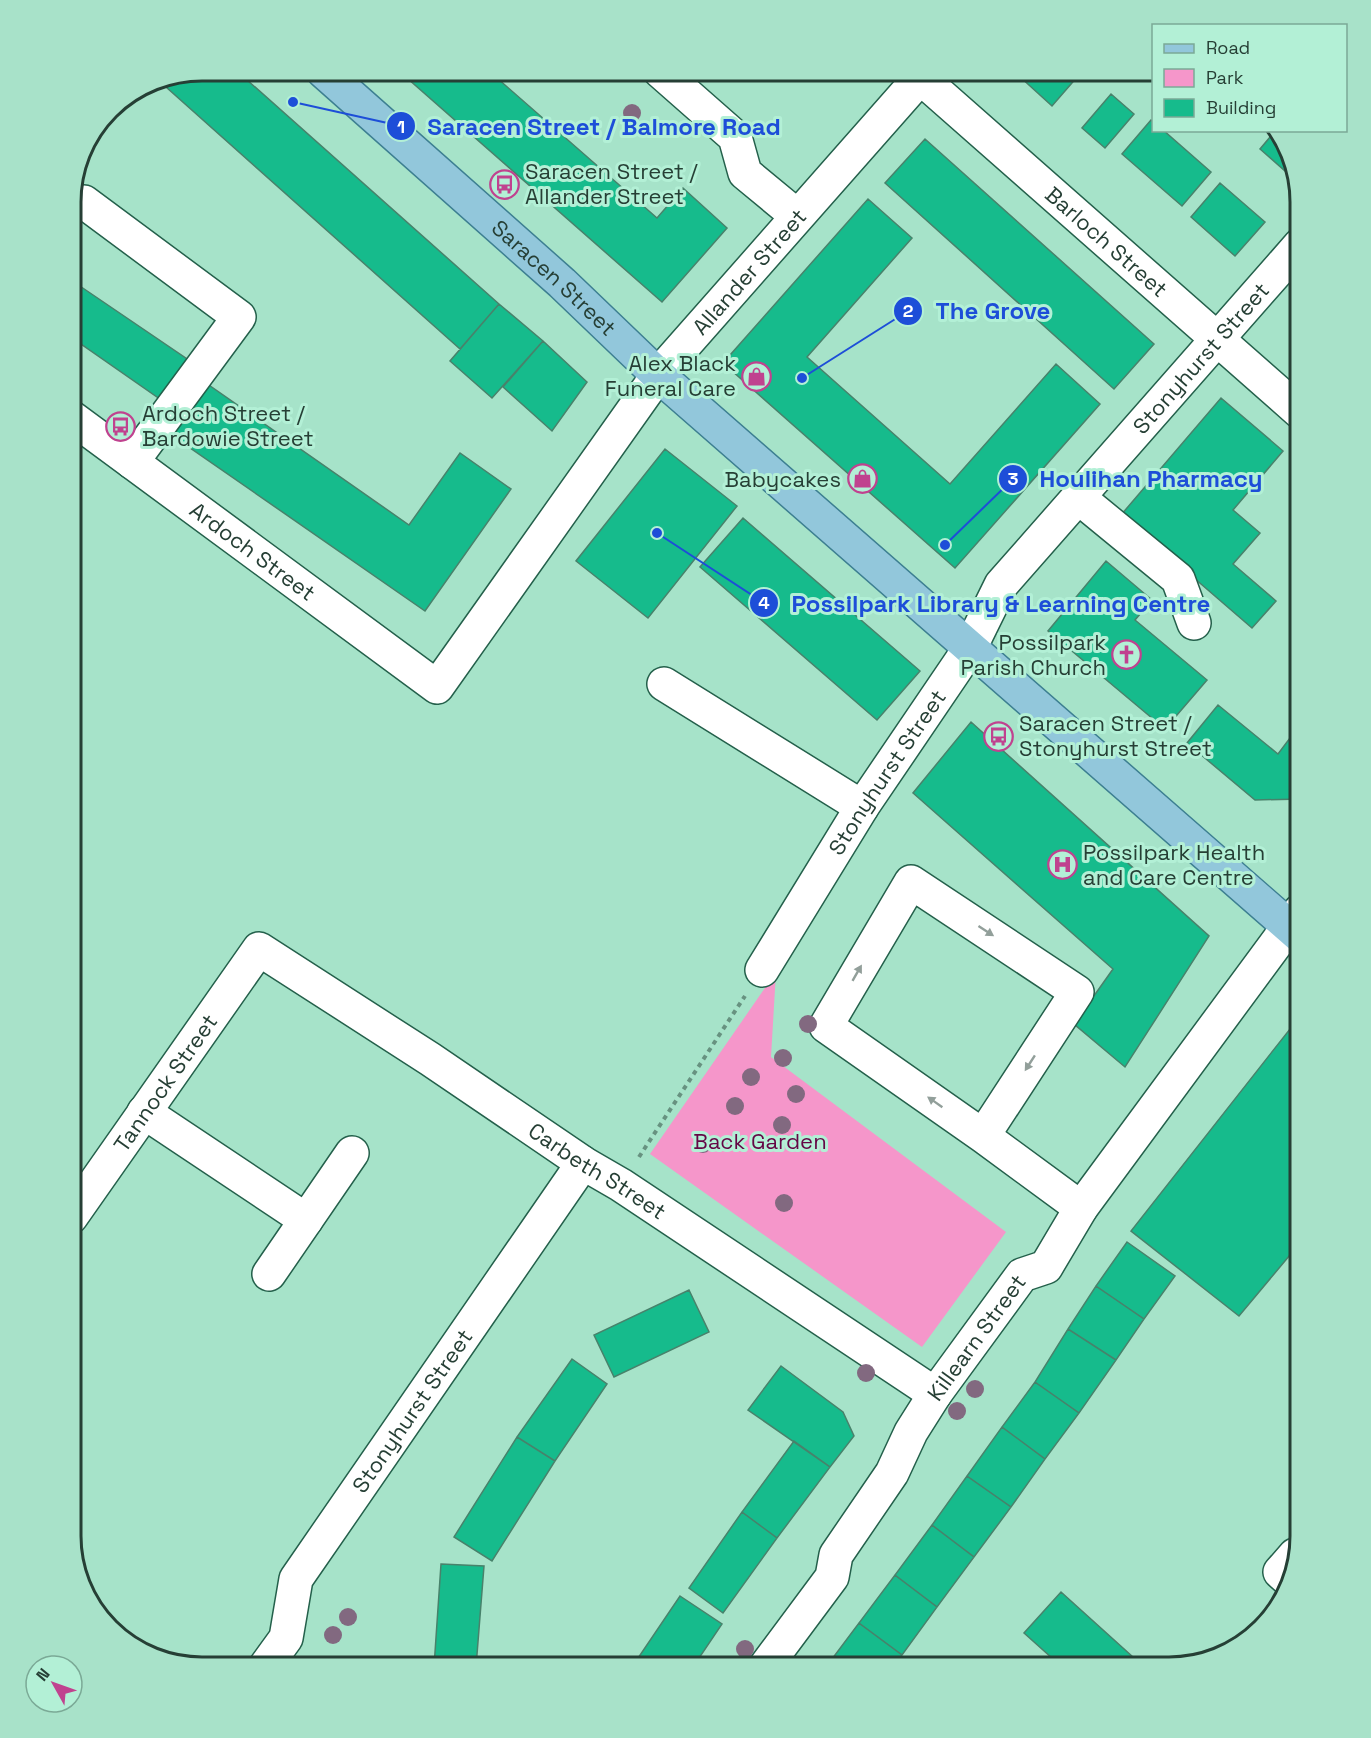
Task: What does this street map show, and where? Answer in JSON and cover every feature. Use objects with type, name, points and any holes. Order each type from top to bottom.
[{"type":"main road","name":"Saracen Street","points":[[335,81],[562,283],[658,375],[970,648],[1290,919]]},
{"type":"street","points":[[671,81],[735,137],[745,173],[797,216]]},
{"type":"street","name":"Allander Street","points":[[437,687],[658,375],[913,81]]},
{"type":"street","name":"Barloch Street","points":[[929,81],[1290,403]]},
{"type":"street","points":[[84,202],[239,317],[132,462]]},
{"type":"street","name":"Stonyhurst Street","points":[[762,970],[862,807],[970,648],[1001,585],[1290,257]]},
{"type":"street","name":"Ardoch Street","points":[[81,424],[437,687]]},
{"type":"street","points":[[1078,497],[1178,579],[1194,623]]},
{"type":"street","points":[[664,684],[862,807]]},
{"type":"street","points":[[983,1136],[1077,992],[911,882],[826,1026],[1081,1208]]},
{"type":"street","name":"Killearn Street","points":[[773,1657],[832,1578],[836,1555],[892,1473],[911,1432],[935,1394],[1022,1275],[1046,1267],[1081,1208],[1290,934]]},
{"type":"street","name":"Tannock Street","points":[[81,1201],[259,949]]},
{"type":"street","name":"Carbeth Street","points":[[259,949],[430,1059],[583,1163],[621,1185],[935,1394]]},
{"type":"street","points":[[144,1112],[306,1220]]},
{"type":"street","points":[[269,1274],[352,1153]]},
{"type":"street","name":"Stonyhurst Street","points":[[273,1657],[286,1638],[296,1579],[583,1163]]},
{"type":"path","points":[[621,1185],[762,970]]},
{"type":"green space","name":"Back Garden","points":[[776,972],[771,1057],[1006,1232],[922,1347],[650,1154]]},
{"type":"building","points":[[194,81],[248,81],[499,304],[460,349],[165,86]]},
{"type":"building","points":[[410,81],[500,81],[657,218],[683,188],[727,228],[662,302]]},
{"type":"building","points":[[1024,81],[1074,81],[1052,106]]},
{"type":"building","points":[[1111,94],[1134,114],[1105,148],[1082,128]]},
{"type":"building","points":[[1151,120],[1152,132],[1165,132],[1211,172],[1182,206],[1122,154]]},
{"type":"building","points":[[1271,136],[1278,148],[1286,172],[1260,149]]},
{"type":"building","points":[[925,139],[1154,344],[1114,389],[885,183]]},
{"type":"building","points":[[1220,183],[1265,222],[1235,256],[1191,217]]},
{"type":"building","points":[[868,199],[912,238],[807,357],[950,484],[1056,364],[1100,404],[955,568],[723,363]]},
{"type":"building","points":[[81,287],[193,363],[167,404],[81,344]]},
{"type":"building","points":[[499,304],[543,341],[492,398],[450,361]]},
{"type":"building","points":[[543,341],[587,382],[552,431],[503,387]]},
{"type":"building","points":[[206,383],[409,525],[460,453],[511,489],[425,611],[170,434]]},
{"type":"building","points":[[1221,398],[1283,451],[1233,510],[1260,533],[1233,564],[1276,601],[1252,628],[1121,515]]},
{"type":"building","points":[[665,449],[737,506],[648,618],[576,561]]},
{"type":"building","points":[[743,518],[920,671],[877,720],[700,567]]},
{"type":"building","name":"Possilpark Parish Church","points":[[1106,561],[1152,600],[1135,620],[1207,680],[1165,729],[1048,631]]},
{"type":"building","points":[[1218,705],[1278,754],[1290,738],[1290,799],[1255,800],[1187,743]]},
{"type":"building","name":"Possilpark Health and Care Centre","points":[[971,722],[1209,936],[1125,1067],[1074,1024],[1113,969],[913,793]]},
{"type":"building","points":[[1290,1029],[1290,1255],[1239,1316],[1131,1231]]},
{"type":"building","points":[[1127,1242],[1175,1276],[1144,1319],[1096,1286]]},
{"type":"building","points":[[1096,1286],[1144,1319],[1116,1360],[1068,1329]]},
{"type":"building","points":[[689,1290],[709,1332],[614,1377],[594,1335]]},
{"type":"building","points":[[1068,1329],[1116,1360],[1079,1413],[1035,1382]]},
{"type":"building","points":[[572,1359],[607,1384],[555,1461],[517,1437]]},
{"type":"building","points":[[781,1366],[843,1412],[854,1436],[830,1467],[748,1410]]},
{"type":"building","points":[[1035,1382],[1079,1413],[1045,1459],[1002,1427]]},
{"type":"building","points":[[1002,1427],[1045,1459],[1011,1507],[967,1476]]},
{"type":"building","points":[[517,1437],[555,1461],[492,1561],[454,1537]]},
{"type":"building","points":[[794,1441],[830,1467],[777,1538],[742,1512]]},
{"type":"building","points":[[967,1476],[1011,1507],[974,1557],[932,1525]]},
{"type":"building","points":[[742,1512],[777,1538],[723,1613],[689,1588]]},
{"type":"building","points":[[932,1525],[974,1557],[937,1607],[895,1575]]},
{"type":"building","points":[[441,1564],[484,1566],[477,1657],[435,1657]]},
{"type":"building","points":[[895,1575],[937,1607],[902,1655],[859,1623]]},
{"type":"building","points":[[1061,1592],[1133,1657],[1051,1657],[1024,1633]]},
{"type":"building","points":[[680,1596],[722,1624],[700,1657],[639,1657]]},
{"type":"building","points":[[859,1623],[902,1655],[900,1657],[834,1657]]},
{"type":"place","name":"Saracen Street / Balmore Road","points":[[293,102]]},
{"type":"place","name":"Saracen Street / Allander Street","points":[[504,184]]},
{"type":"place","name":"Alex Black Funeral Care","points":[[757,376]]},
{"type":"place","name":"The Grove","points":[[802,378]]},
{"type":"place","name":"Ardoch Street / Bardowie Street","points":[[121,426]]},
{"type":"place","name":"Babycakes","points":[[862,479]]},
{"type":"place","name":"Possilpark Library & Learning Centre","points":[[657,533]]},
{"type":"place","name":"Houlihan Pharmacy","points":[[945,545]]},
{"type":"place","name":"Possilpark Parish Church","points":[[1127,655]]},
{"type":"place","name":"Saracen Street / Stonyhurst Street","points":[[998,736]]},
{"type":"place","name":"Possilpark Health and Care Centre","points":[[1062,865]]}]
